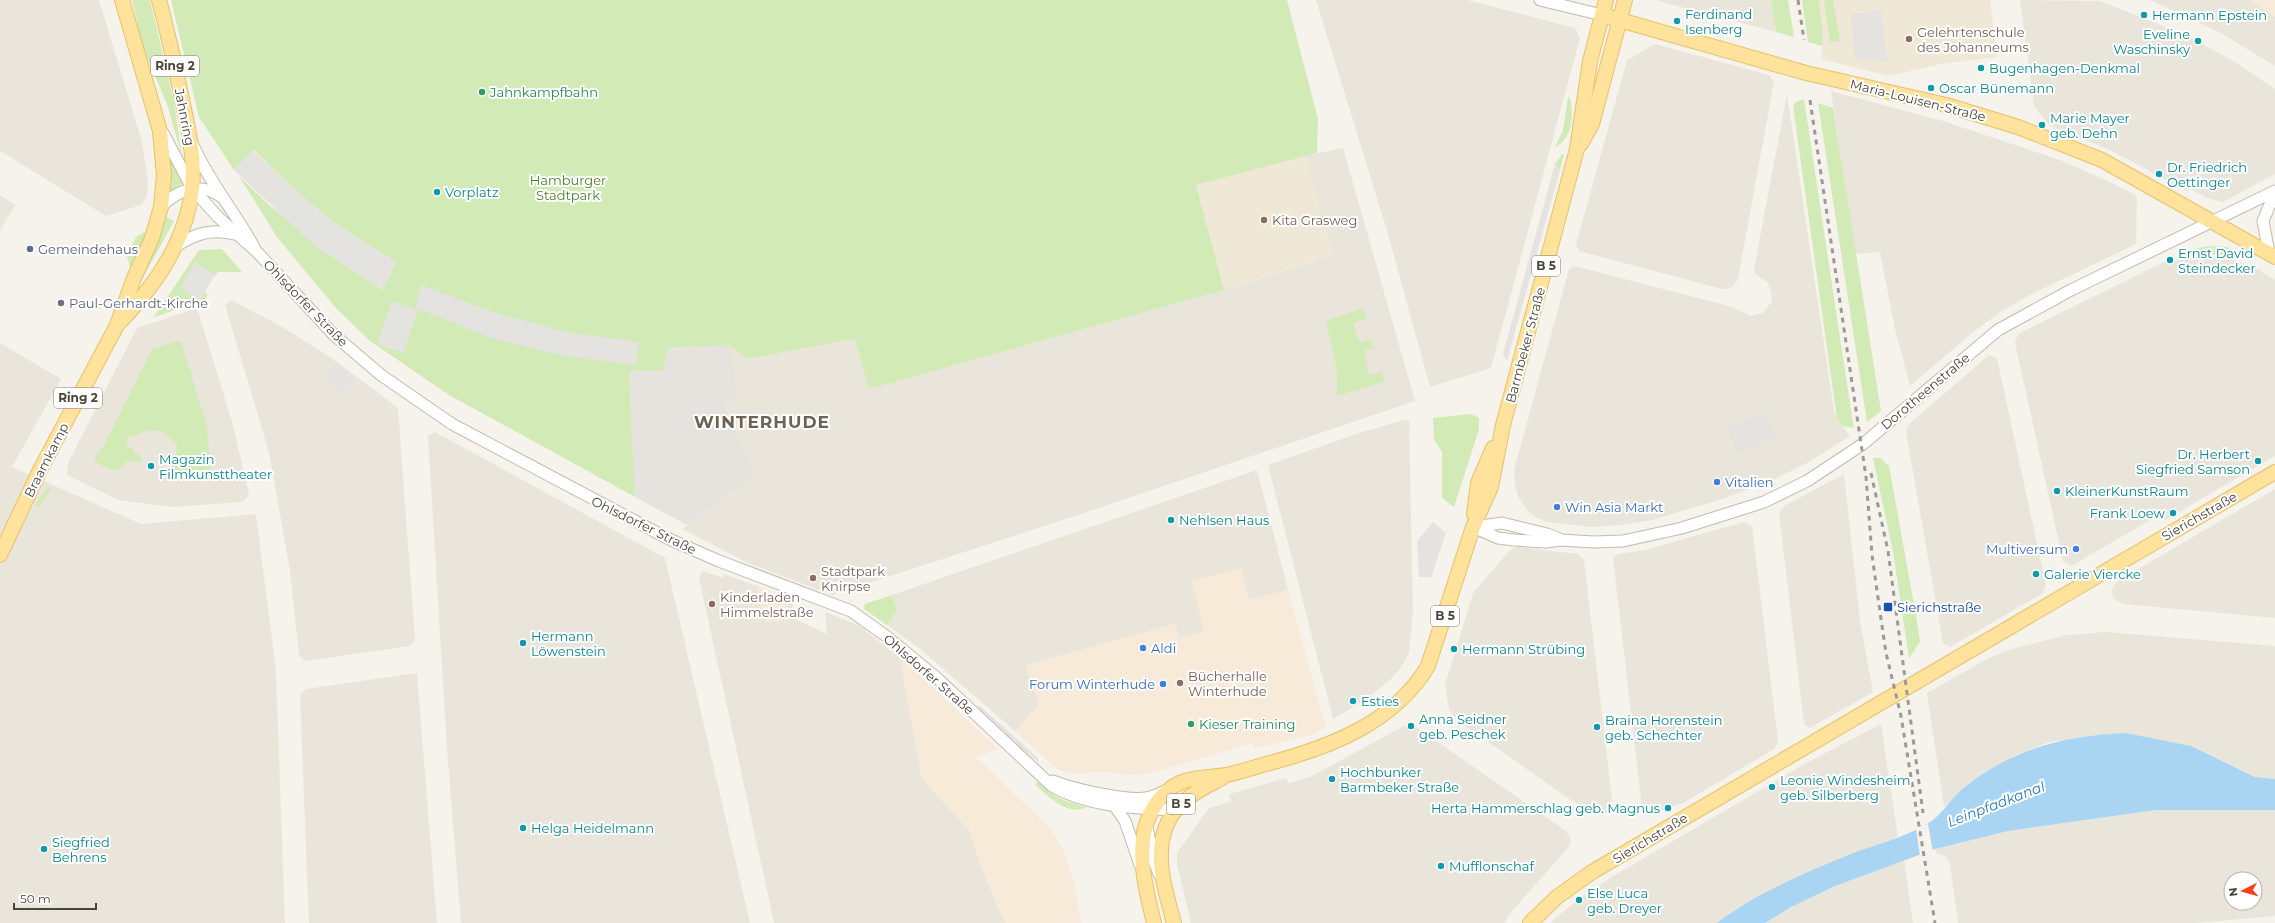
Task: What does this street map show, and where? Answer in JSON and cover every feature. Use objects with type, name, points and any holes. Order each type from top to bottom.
[{"type":"main road","name":"Braamkamp","points":[[0,555],[43,464],[117,326],[132,283],[152,238],[161,207],[163,164],[157,120],[122,0]]},
{"type":"main road","name":"Jahnring","points":[[159,0],[189,133],[193,163],[192,188]]},
{"type":"main road","name":"Barmbeker Straße","points":[[1227,775],[1282,760],[1336,741],[1374,722],[1404,697],[1417,683],[1430,661],[1473,527],[1478,483],[1503,426],[1579,146],[1590,62],[1606,0]]},
{"type":"main road","name":"Barmbeker Straße","points":[[1579,146],[1592,124],[1625,0]]},
{"type":"main road","name":"Maria-Louisen-Straße","points":[[1602,16],[1806,73],[1946,105],[2018,127],[2102,160],[2272,255]]},
{"type":"main road","name":"Braamkamp","points":[[117,326],[148,292],[175,247],[186,216],[192,188]]},
{"type":"main road","name":"Sierichstraße","points":[[1530,923],[1556,897],[1592,872],[2275,472]]},
{"type":"main road","name":"B 5","points":[[1154,923],[1142,869],[1142,841],[1146,824],[1153,809],[1169,790],[1191,779],[1227,775]]},
{"type":"main road","name":"B 5","points":[[1174,923],[1167,897],[1160,858],[1160,845],[1167,823],[1175,810],[1190,796],[1227,775]]},
{"type":"street","name":"Maria-Louisen-Straße","points":[[1540,0],[1602,16]]},
{"type":"street","name":"Ohlsdorfer Straße","points":[[157,120],[172,153],[192,188],[236,235],[257,252],[334,335],[381,374],[429,409],[584,496],[685,547],[851,611],[886,636],[938,679],[1043,778],[1066,794],[1114,806],[1175,810]]},
{"type":"street","name":"Ohlsdorfer Straße","points":[[189,133],[197,154],[222,197],[238,218],[257,252]]},
{"type":"street","points":[[161,207],[177,193],[192,188],[206,189],[222,197]]},
{"type":"street","name":"Dorotheenstraße","points":[[1473,527],[1498,538],[1546,542],[1560,540],[1608,542],[1638,538],[1719,518],[1764,502],[1807,481],[1863,444],[1998,330],[2070,290],[2275,192]]},
{"type":"street","points":[[2272,255],[2263,221],[2275,192]]},
{"type":"street","points":[[175,247],[196,235],[206,232],[224,232],[236,235]]},
{"type":"street","name":"Dorotheenstraße","points":[[1473,527],[1502,523],[1547,534],[1560,540]]},
{"type":"street","points":[[1043,778],[1070,786],[1124,796],[1146,798],[1169,790]]},
{"type":"street","points":[[1124,796],[1137,807],[1146,824],[1152,855],[1167,897]]},
{"type":"street","points":[[1114,806],[1127,825],[1142,869]]},
{"type":"shaded area","points":[[0,0],[99,0],[142,142],[148,180],[147,196],[141,205],[106,216],[0,151]]},
{"type":"shaded area","points":[[1316,0],[1467,0],[1575,28],[1580,38],[1491,368],[1430,387],[1387,231]]},
{"type":"shaded area","points":[[1771,0],[1776,32],[1658,1]]},
{"type":"shaded area","name":"Gelehrtenschule des Johanneums","points":[[1819,0],[1990,0],[1997,57],[1941,64],[1889,76],[1821,59],[1823,32]]},
{"type":"shaded area","points":[[2020,0],[2100,1],[2186,35],[2237,63],[2275,89],[2275,174],[2223,202],[2207,198],[2189,188],[2187,191],[2112,151],[2049,125],[2034,106]]},
{"type":"shaded area","points":[[2150,0],[2249,0],[2275,17],[2275,66],[2219,32]]},
{"type":"shaded area","points":[[2249,0],[2275,0],[2275,17],[2255,4]]},
{"type":"shaded area","points":[[1881,10],[1887,62],[1854,58],[1851,14]]},
{"type":"shaded area","points":[[1655,44],[1769,75],[1774,82],[1738,279],[1732,287],[1726,289],[1579,251],[1576,245],[1627,60]]},
{"type":"shaded area","points":[[1831,91],[1943,121],[2060,160],[2110,182],[2137,196],[2136,244],[2028,296],[1999,313],[1973,332],[1910,386],[1895,329],[1880,252],[1855,254]]},
{"type":"shaded area","points":[[1787,94],[1834,411],[1837,419],[1850,436],[1809,462],[1777,478],[1723,499],[1652,520],[1620,525],[1591,527],[1547,522],[1535,517],[1526,509],[1518,496],[1515,485],[1514,470],[1569,269],[1575,266],[1732,307],[1751,316],[1763,313],[1772,301],[1771,291],[1767,282],[1755,274],[1754,269]]},
{"type":"shaded area","points":[[1343,148],[1415,401],[1078,515],[832,595],[746,562],[682,529],[756,475],[724,402],[732,369],[730,345],[747,359],[856,339],[869,389],[1224,290],[1332,255],[1305,156]]},
{"type":"shaded area","points":[[253,150],[290,186],[337,225],[396,262],[383,290],[316,247],[234,170]]},
{"type":"shaded area","name":"Kita Grasweg","points":[[1305,156],[1332,255],[1224,290],[1196,185]]},
{"type":"shaded area","points":[[1555,164],[1560,170],[1507,361],[1503,354]]},
{"type":"shaded area","points":[[0,195],[15,205],[0,231]]},
{"type":"shaded area","points":[[2194,256],[2233,260],[2259,270],[2275,280],[2275,456],[2165,520],[2161,514],[2071,566],[2063,561],[2015,343],[2018,334],[2162,263]]},
{"type":"shaded area","points":[[195,263],[215,275],[200,300],[180,288]]},
{"type":"shaded area","points":[[421,285],[496,313],[566,332],[639,342],[636,365],[564,356],[491,338],[415,307]]},
{"type":"shaded area","points":[[231,300],[281,326],[333,359],[398,408],[415,640],[410,646],[305,661],[299,655],[290,571],[269,452],[225,305]]},
{"type":"shaded area","points":[[392,301],[418,310],[403,353],[377,344]]},
{"type":"shaded area","points":[[197,308],[233,425],[249,495],[243,502],[171,507],[118,500],[67,475],[68,463],[137,328]]},
{"type":"shaded area","points":[[0,343],[61,379],[12,467],[141,524],[256,514],[276,671],[285,923],[0,923]]},
{"type":"shaded area","points":[[730,345],[737,396],[724,403],[756,475],[687,525],[635,497],[629,371],[664,370],[668,348]]},
{"type":"shaded area","points":[[1989,355],[1997,358],[2046,585],[2043,593],[1950,647],[1943,643],[1906,432],[1908,425]]},
{"type":"shaded area","points":[[335,363],[354,376],[343,393],[324,380]]},
{"type":"shaded area","points":[[1765,412],[1776,437],[1736,455],[1729,429]]},
{"type":"shaded area","points":[[1404,420],[1409,420],[1413,612],[1409,653],[1402,666],[1391,679],[1365,700],[1333,719],[1268,465],[1359,433]]},
{"type":"shaded area","points":[[435,432],[665,558],[750,923],[461,923],[447,749],[428,436]]},
{"type":"shaded area","points":[[1257,470],[1288,590],[1249,600],[1241,569],[1192,581],[1205,631],[1179,638],[1175,624],[1026,665],[1039,705],[1015,731],[920,649],[887,625],[897,611],[892,595]]},
{"type":"shaded area","points":[[1844,474],[1860,621],[1873,692],[1810,728],[1804,724],[1779,513],[1784,506]]},
{"type":"shaded area","points":[[2275,489],[2275,618],[2123,604],[2113,598],[2112,589],[2116,582]]},
{"type":"shaded area","points":[[1433,522],[1446,533],[1431,577],[1419,577],[1417,541]]},
{"type":"shaded area","points":[[1744,522],[1752,526],[1778,741],[1774,749],[1683,803],[1649,814],[1642,808],[1613,558],[1618,554],[1645,550]]},
{"type":"shaded area","points":[[1517,547],[1578,554],[1584,560],[1613,808],[1608,814],[1590,809],[1571,800],[1458,721],[1449,710],[1445,685],[1473,593],[1510,550]]},
{"type":"shaded area","points":[[1241,568],[1249,600],[1288,590],[1326,728],[1310,735],[1255,748],[1253,743],[1151,773],[1130,775],[1103,772],[1072,774],[1057,769],[1015,731],[1039,705],[1026,665],[1175,624],[1179,638],[1204,631],[1192,581]]},
{"type":"shaded area","points":[[702,571],[724,578],[723,574],[757,586],[765,623],[789,619],[787,597],[792,599],[795,619],[827,634],[825,612],[858,625],[900,658],[922,779],[970,831],[980,864],[1005,923],[774,923],[699,578]]},
{"type":"shaded area","points":[[757,586],[787,597],[789,619],[765,623]]},
{"type":"shaded area","points":[[2105,632],[2275,646],[2275,779],[2256,777],[2191,746],[2126,733],[2049,742],[2016,755],[1983,773],[1961,790],[1944,807],[1927,693],[1987,659],[2008,650],[2067,635]]},
{"type":"shaded area","points":[[900,658],[998,749],[976,757],[1049,827],[1062,847],[1074,882],[1081,923],[1005,923],[980,864],[970,831],[922,779]]},
{"type":"shaded area","points":[[417,673],[437,923],[309,923],[300,695],[306,689]]},
{"type":"shaded area","points":[[980,706],[1038,758],[1038,762],[1006,736],[975,707]]},
{"type":"shaded area","points":[[1881,724],[1898,837],[1846,856],[1778,886],[1717,923],[1550,923],[1581,897],[1615,875],[1810,761]]},
{"type":"shaded area","points":[[1404,726],[1416,727],[1566,831],[1570,836],[1571,843],[1568,848],[1512,911],[1504,923],[1191,923],[1177,864],[1177,853],[1209,808],[1231,802],[1229,794],[1286,778],[1289,783],[1312,776]]},
{"type":"shaded area","points":[[2156,810],[2275,810],[2275,916],[2195,923],[1958,923],[1950,864],[1945,856],[1936,853],[1935,849],[2008,831]]},
{"type":"shaded area","points":[[1904,860],[1913,923],[1765,923],[1791,907],[1835,886]]},
{"type":"green space","points":[[132,0],[150,0],[174,102],[182,157],[167,104],[143,48]]},
{"type":"green space","name":"Hamburger Stadtpark","points":[[171,0],[1287,0],[1318,119],[1317,153],[1196,185],[1224,290],[869,389],[855,339],[747,359],[730,345],[668,348],[664,370],[629,371],[635,497],[449,395],[370,341],[335,307],[277,237],[239,176],[270,206],[383,290],[396,262],[337,225],[290,186],[254,150],[234,170],[199,117]]},
{"type":"green space","points":[[1771,0],[1788,0],[1794,37],[1776,32]]},
{"type":"green space","points":[[1802,0],[1819,0],[1823,32],[1822,46],[1808,42]]},
{"type":"green space","points":[[1824,0],[1833,0],[1840,41],[1830,42]]},
{"type":"green space","points":[[1568,97],[1570,99],[1572,112],[1571,126],[1566,138],[1555,147],[1563,130]]},
{"type":"green space","points":[[1804,99],[1854,428],[1842,426],[1837,419],[1793,106],[1796,102]]},
{"type":"green space","points":[[1818,103],[1833,108],[1881,411],[1867,422]]},
{"type":"green space","points":[[1562,154],[1564,154],[1560,170],[1555,164]]},
{"type":"green space","points":[[169,157],[183,183],[169,193]]},
{"type":"green space","points":[[166,217],[174,221],[139,285],[138,284],[154,251]]},
{"type":"green space","points":[[148,230],[131,270],[127,257],[136,237]]},
{"type":"green space","points":[[2208,246],[2227,247],[2235,253],[2232,258],[2210,254],[2191,254],[2191,250]]},
{"type":"green space","points":[[222,249],[242,272],[218,272],[215,275],[195,263],[200,300],[205,292],[207,295],[206,300],[154,317],[199,250]]},
{"type":"green space","points":[[1363,308],[1366,319],[1353,324],[1359,343],[1371,339],[1374,348],[1364,351],[1369,375],[1382,372],[1384,382],[1337,396],[1337,371],[1326,321]]},
{"type":"green space","points":[[178,341],[181,342],[207,426],[211,478],[184,480],[171,466],[171,459],[163,459],[173,455],[173,457],[176,457],[177,443],[162,432],[154,430],[129,436],[126,440],[126,447],[131,447],[135,453],[141,456],[141,463],[127,461],[117,470],[101,465],[94,459],[104,445],[152,349]]},
{"type":"green space","points":[[1471,414],[1479,418],[1479,429],[1454,507],[1442,498],[1442,452],[1434,439],[1433,418]]},
{"type":"green space","points":[[1873,458],[1880,458],[1889,466],[1917,621],[1920,642],[1909,658],[1893,552]]},
{"type":"green space","points":[[47,488],[51,488],[39,508],[36,506],[38,499]]},
{"type":"green space","points":[[892,595],[897,611],[887,625],[864,609],[865,604]]},
{"type":"green space","points":[[1037,781],[1060,798],[1086,807],[1073,809],[1059,804],[1036,785]]},
{"type":"water","name":"Leinpfadkanal","points":[[2126,733],[2191,746],[2255,777],[2275,779],[2275,810],[2156,810],[2008,831],[1935,849],[1835,886],[1791,907],[1765,923],[1717,923],[1747,903],[1796,877],[1856,852],[1907,834],[1927,824],[1936,817],[1961,790],[1999,764],[2018,755],[2038,747],[2081,737]]},
{"type":"pier","points":[[1928,824],[1933,852],[1920,856],[1916,829]]},
{"type":"railway","points":[[1798,0],[1804,40]]},
{"type":"railway","points":[[1810,100],[1866,477],[1872,555],[1886,653],[1901,716],[1935,923]]},
{"type":"railway","points":[[1871,473],[1888,551],[1923,813]]},
{"type":"place","name":"Hermann Epstein","points":[[2144,15]]},
{"type":"place","name":"Ferdinand Isenberg","points":[[1677,21]]},
{"type":"place","name":"Gelehrtenschule des Johanneums","points":[[1909,39]]},
{"type":"place","name":"Eveline Waschinsky","points":[[2198,41]]},
{"type":"place","name":"Bugenhagen-Denkmal","points":[[1981,68]]},
{"type":"place","name":"Oscar Bünemann","points":[[1931,88]]},
{"type":"place","name":"Jahnkampfbahn","points":[[482,92]]},
{"type":"place","name":"Marie Mayer geb. Dehn","points":[[2042,125]]},
{"type":"place","name":"Dr. Friedrich Oettinger","points":[[2159,174]]},
{"type":"place","name":"Vorplatz","points":[[437,192]]},
{"type":"place","name":"Kita Grasweg","points":[[1264,220]]},
{"type":"place","name":"Gemeindehaus","points":[[30,249]]},
{"type":"place","name":"Ernst David Steindecker","points":[[2170,260]]},
{"type":"place","name":"Paul-Gerhardt-Kirche","points":[[61,303]]},
{"type":"place","name":"Dr. Herbert Siegfried Samson","points":[[2258,461]]},
{"type":"place","name":"Magazin Filmkunsttheater","points":[[151,466]]},
{"type":"place","name":"Vitalien","points":[[1717,482]]},
{"type":"place","name":"KleinerKunstRaum","points":[[2057,491]]},
{"type":"place","name":"Win Asia Markt","points":[[1557,507]]},
{"type":"place","name":"Frank Loew","points":[[2173,513]]},
{"type":"place","name":"Nehlsen Haus","points":[[1171,520]]},
{"type":"place","name":"Multiversum","points":[[2076,549]]},
{"type":"place","name":"Galerie Viercke","points":[[2036,574]]},
{"type":"place","name":"Stadtpark Knirpse","points":[[813,578]]},
{"type":"place","name":"Kinderladen Himmelstraße","points":[[712,604]]},
{"type":"place","name":"Sierichstraße","points":[[1888,607]]},
{"type":"place","name":"Hermann Löwenstein","points":[[523,643]]},
{"type":"place","name":"Aldi","points":[[1143,648]]},
{"type":"place","name":"Hermann Strübing","points":[[1454,649]]},
{"type":"place","name":"Bücherhalle Winterhude","points":[[1180,683]]},
{"type":"place","name":"Forum Winterhude","points":[[1163,684]]},
{"type":"place","name":"Esties","points":[[1353,701]]},
{"type":"place","name":"Kieser Training","points":[[1191,724]]},
{"type":"place","name":"Anna Seidner geb. Peschek","points":[[1411,726]]},
{"type":"place","name":"Braina Horenstein geb. Schechter","points":[[1597,727]]},
{"type":"place","name":"Hochbunker Barmbeker Straße","points":[[1332,779]]},
{"type":"place","name":"Leonie Windesheim geb. Silberberg","points":[[1772,787]]},
{"type":"place","name":"Herta Hammerschlag geb. Magnus","points":[[1668,808]]},
{"type":"place","name":"Helga Heidelmann","points":[[523,828]]},
{"type":"place","name":"Siegfried Behrens","points":[[44,849]]},
{"type":"place","name":"Mufflonschaf","points":[[1441,866]]},
{"type":"place","name":"Else Luca geb. Dreyer","points":[[1579,900]]},
{"type":"district","name":"WINTERHUDE","points":[[762,422]]}]
